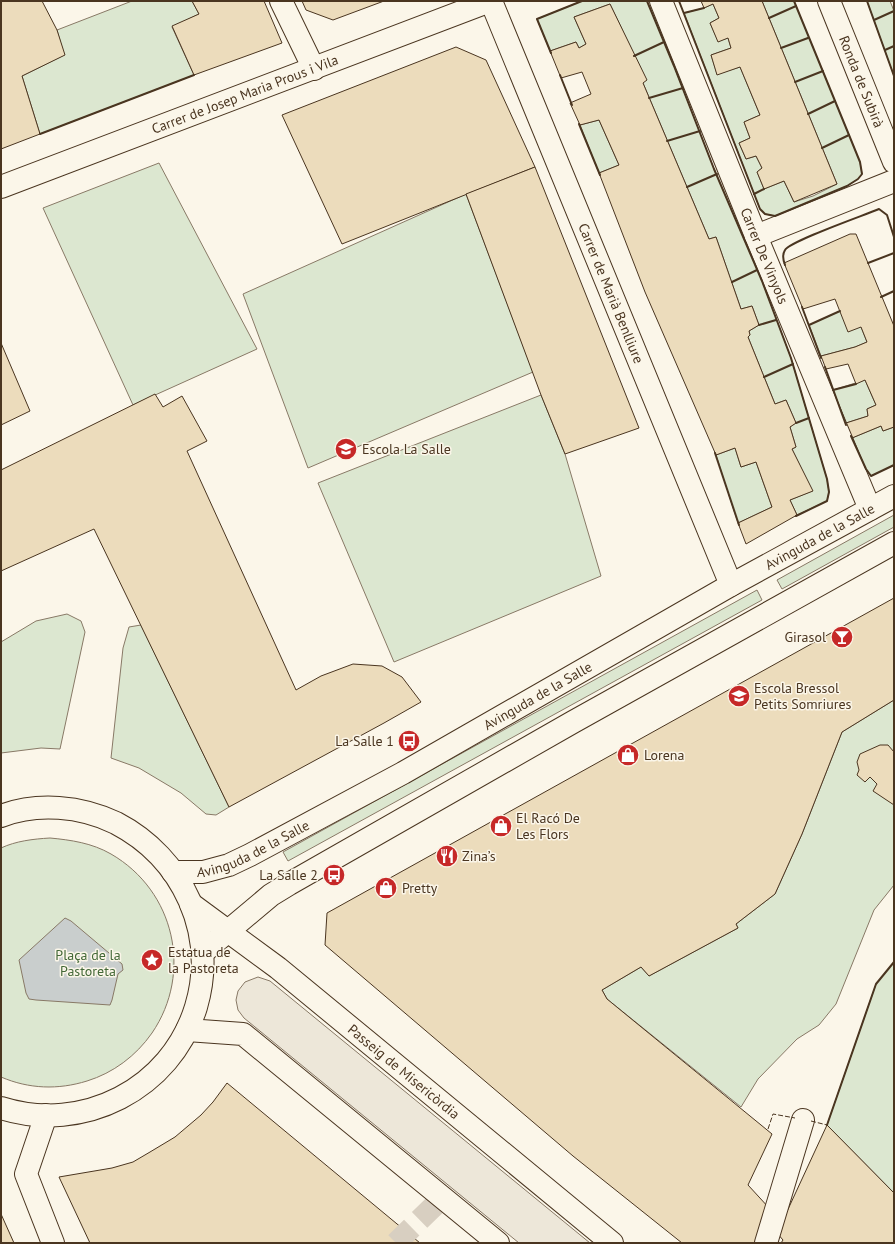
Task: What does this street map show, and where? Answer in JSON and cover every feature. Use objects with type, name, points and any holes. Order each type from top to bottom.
[{"type":"street","points":[[282,1],[314,69]]},
{"type":"street","name":"Carrer de Josep Maria Prous i Vila","points":[[1,187],[490,1]]},
{"type":"street","name":"Carrer de Marià Benlliure","points":[[490,1],[731,585]]},
{"type":"street","name":"Carrer De Vinyols","points":[[662,1],[756,236],[870,509]]},
{"type":"street","name":"Ronda de Subirà","points":[[829,1],[894,162]]},
{"type":"street","points":[[756,236],[894,181]]},
{"type":"street","name":"Avinguda de la Salle","points":[[173,872],[203,872],[229,865],[250,855],[403,772],[731,585],[894,496]]},
{"type":"street","points":[[202,953],[271,895],[289,884],[573,722],[894,543]]},
{"type":"street","points":[[1,816],[26,809],[68,809],[88,813],[108,820],[127,829],[145,841],[160,855],[184,888],[198,922],[202,953],[200,989],[196,1007],[187,1030],[174,1051],[158,1070],[140,1086],[119,1099],[97,1108],[73,1114],[6,1116]]},
{"type":"street","name":"Passeig de Misericòrdia","points":[[191,904],[278,968],[612,1243]]},
{"type":"street","points":[[187,1030],[243,1034],[498,1243]]},
{"type":"street","points":[[46,1116],[26,1174],[53,1243]]},
{"type":"street","points":[[766,1243],[803,1120]]},
{"type":"green space","points":[[132,1],[192,1],[199,14],[172,27],[194,75],[40,134],[22,76],[64,55],[57,30]]},
{"type":"green space","points":[[582,1],[647,1],[714,169],[762,281],[791,358],[827,479],[829,492],[827,501],[797,515],[790,500],[812,491],[792,449],[796,447],[790,427],[796,423],[786,400],[775,404],[748,337],[750,335],[749,331],[759,325],[752,306],[741,309],[716,237],[709,239],[643,83],[646,80],[610,4],[574,17],[586,44],[579,48],[576,42],[550,51],[537,19]]},
{"type":"green space","points":[[762,1],[794,1],[860,162],[862,174],[858,179],[847,186],[775,216],[765,214],[760,209],[684,13],[713,4],[719,18],[710,23],[718,41],[728,38],[731,48],[711,55],[717,74],[740,67],[760,115],[744,122],[750,138],[739,143],[746,159],[756,156],[762,168],[757,172],[764,189],[784,181],[794,202],[813,196],[837,184]]},
{"type":"green space","points":[[867,1],[890,1],[894,11],[894,76]]},
{"type":"green space","points":[[599,120],[619,165],[599,173],[580,125]]},
{"type":"green space","points":[[159,163],[257,349],[133,405],[43,208]]},
{"type":"green space","points":[[466,194],[533,372],[308,468],[243,294]]},
{"type":"green space","points":[[840,311],[861,327],[867,342],[855,347],[821,356],[809,325]]},
{"type":"green space","points":[[865,380],[876,405],[867,409],[868,416],[846,423],[833,390]]},
{"type":"green space","points":[[541,395],[565,454],[601,576],[394,662],[318,483]]},
{"type":"green space","points":[[881,426],[883,431],[894,427],[894,465],[871,476],[866,469],[852,438]]},
{"type":"green space","points":[[735,448],[741,467],[756,462],[772,507],[738,523],[716,455]]},
{"type":"green space","points":[[894,515],[894,527],[782,589],[777,580]]},
{"type":"green space","points":[[757,590],[762,600],[288,861],[283,852]]},
{"type":"green space","points":[[67,614],[81,621],[85,632],[60,749],[41,748],[1,753],[1,642],[36,621]]},
{"type":"green space","points":[[141,625],[229,807],[216,815],[206,814],[181,793],[139,768],[111,758],[123,648],[129,627]]},
{"type":"green space","points":[[894,700],[894,885],[874,910],[836,1004],[819,1025],[797,1039],[758,1079],[741,1107],[607,999],[602,990],[641,967],[649,976],[738,928],[736,924],[775,894],[802,834],[842,732]]},
{"type":"green space","name":"Plaça de la Pastoreta","points":[[50,838],[74,841],[104,850],[133,870],[150,889],[163,911],[171,935],[174,960],[172,985],[165,1010],[152,1033],[139,1049],[123,1063],[97,1078],[65,1086],[44,1087],[22,1084],[1,1077],[1,848],[25,841]]},
{"type":"green space","points":[[894,962],[894,1193],[827,1125],[876,984]]},
{"type":"shaded area","points":[[65,918],[71,921],[122,964],[123,970],[118,974],[110,1005],[29,999],[26,993],[19,960]]},
{"type":"shaded area","points":[[258,977],[270,981],[590,1243],[519,1243],[244,1018],[238,1010],[236,1000],[238,991],[245,982]]},
{"type":"building","points":[[1,1],[42,1],[57,30],[65,55],[22,76],[40,134],[1,149]]},
{"type":"building","points":[[192,1],[264,1],[282,43],[194,75],[172,26],[199,14]]},
{"type":"building","points":[[302,1],[384,1],[333,20],[306,10]]},
{"type":"building","points":[[701,1],[762,1],[837,184],[794,202],[784,181],[764,189],[757,172],[762,168],[756,156],[746,159],[739,143],[750,138],[744,122],[760,115],[740,67],[717,75],[711,55],[731,48],[728,38],[718,42],[710,23],[719,18],[713,4],[704,8]]},
{"type":"building","points":[[610,4],[647,80],[643,83],[709,239],[716,237],[741,309],[752,306],[759,325],[749,331],[750,335],[748,337],[775,404],[786,400],[796,423],[790,427],[796,447],[792,449],[813,491],[790,500],[797,515],[746,544],[738,523],[772,507],[756,462],[741,467],[735,448],[716,455],[645,292],[599,173],[619,165],[599,120],[580,125],[570,103],[591,94],[582,72],[561,78],[550,51],[576,42],[579,48],[586,44],[574,17]]},
{"type":"building","points":[[456,47],[486,60],[535,167],[342,244],[282,115]]},
{"type":"building","points":[[535,167],[639,428],[565,454],[541,395],[466,194]]},
{"type":"building","points":[[850,234],[856,234],[894,326],[894,427],[883,431],[881,426],[852,438],[846,423],[868,416],[867,409],[876,405],[865,380],[856,384],[848,364],[826,369],[821,356],[855,347],[867,342],[861,327],[848,332],[835,299],[803,309],[784,263]]},
{"type":"building","points":[[1,343],[30,411],[1,425]]},
{"type":"building","points":[[155,394],[163,407],[182,396],[207,441],[187,451],[296,690],[321,676],[353,664],[382,666],[402,677],[421,702],[229,807],[94,529],[1,571],[1,470]]},
{"type":"building","points":[[894,598],[894,700],[842,732],[802,834],[775,894],[736,924],[738,928],[649,976],[641,967],[602,990],[607,999],[772,1134],[748,1185],[770,1209],[761,1220],[767,1225],[756,1243],[682,1243],[573,1156],[325,945],[327,913]]},
{"type":"building","points":[[880,745],[888,745],[894,752],[894,805],[873,791],[877,784],[870,777],[865,782],[857,775],[859,770],[857,762],[860,754]]},
{"type":"building","points":[[227,1083],[420,1243],[90,1243],[59,1177],[112,1168],[133,1162],[175,1137],[201,1115]]},
{"type":"building","points":[[827,1125],[894,1193],[894,1243],[781,1243],[783,1240],[777,1233]]},
{"type":"building","points":[[1,1214],[14,1243],[1,1243]]},
{"type":"tunnel","points":[[396,1243],[443,1197]]},
{"type":"fence","points":[[768,1129],[773,1114],[795,1118]]},
{"type":"fence","points":[[811,1121],[827,1125]]},
{"type":"wall","points":[[551,53],[537,19],[582,1]]},
{"type":"wall","points":[[647,1],[714,169],[762,281],[791,358],[827,479],[829,492],[827,501],[796,516]]},
{"type":"wall","points":[[679,1],[760,209],[765,214],[775,216],[847,186],[858,179],[862,174],[860,162],[794,1]]},
{"type":"wall","points":[[867,1],[894,76]]},
{"type":"wall","points":[[769,18],[796,6]]},
{"type":"wall","points":[[684,13],[704,8]]},
{"type":"wall","points":[[874,20],[894,11]]},
{"type":"wall","points":[[781,48],[808,38]]},
{"type":"wall","points":[[634,56],[664,42]]},
{"type":"wall","points":[[885,50],[894,46]]},
{"type":"wall","points":[[795,82],[823,71]]},
{"type":"wall","points":[[40,134],[194,75]]},
{"type":"wall","points":[[560,75],[572,105]]},
{"type":"wall","points":[[649,98],[683,88]]},
{"type":"wall","points":[[808,114],[835,101]]},
{"type":"wall","points":[[579,124],[600,175]]},
{"type":"wall","points":[[667,141],[700,131]]},
{"type":"wall","points":[[822,148],[849,135]]},
{"type":"wall","points":[[687,187],[717,174]]},
{"type":"wall","points":[[754,194],[764,189]]},
{"type":"wall","points":[[785,265],[783,254],[790,246],[813,235],[879,209],[887,215],[894,237]]},
{"type":"wall","points":[[868,263],[894,253]]},
{"type":"wall","points":[[732,282],[757,270]]},
{"type":"wall","points":[[881,297],[894,291]]},
{"type":"wall","points":[[802,307],[821,358]]},
{"type":"wall","points":[[809,325],[840,311]]},
{"type":"wall","points":[[759,325],[776,320]]},
{"type":"wall","points":[[764,377],[793,364]]},
{"type":"wall","points":[[825,367],[846,425]]},
{"type":"wall","points":[[833,390],[856,384]]},
{"type":"wall","points":[[796,423],[809,418]]},
{"type":"wall","points":[[851,436],[866,469],[871,476],[894,465]]},
{"type":"wall","points":[[715,453],[739,525]]},
{"type":"wall","points":[[827,1125],[876,984],[894,962]]},
{"type":"place","name":"Escola La Salle","points":[[346,449]]},
{"type":"place","name":"Girasol","points":[[842,637]]},
{"type":"place","name":"Escola Bressol Petits Somriures","points":[[739,696]]},
{"type":"place","name":"La Salle 1","points":[[409,741]]},
{"type":"place","name":"Lorena","points":[[628,755]]},
{"type":"place","name":"El Racó De Les Flors","points":[[501,826]]},
{"type":"place","name":"Zina’s","points":[[447,856]]},
{"type":"place","name":"La Salle 2","points":[[334,875]]},
{"type":"place","name":"Pretty","points":[[386,888]]},
{"type":"place","name":"Estatua de la Pastoreta","points":[[152,960]]}]
